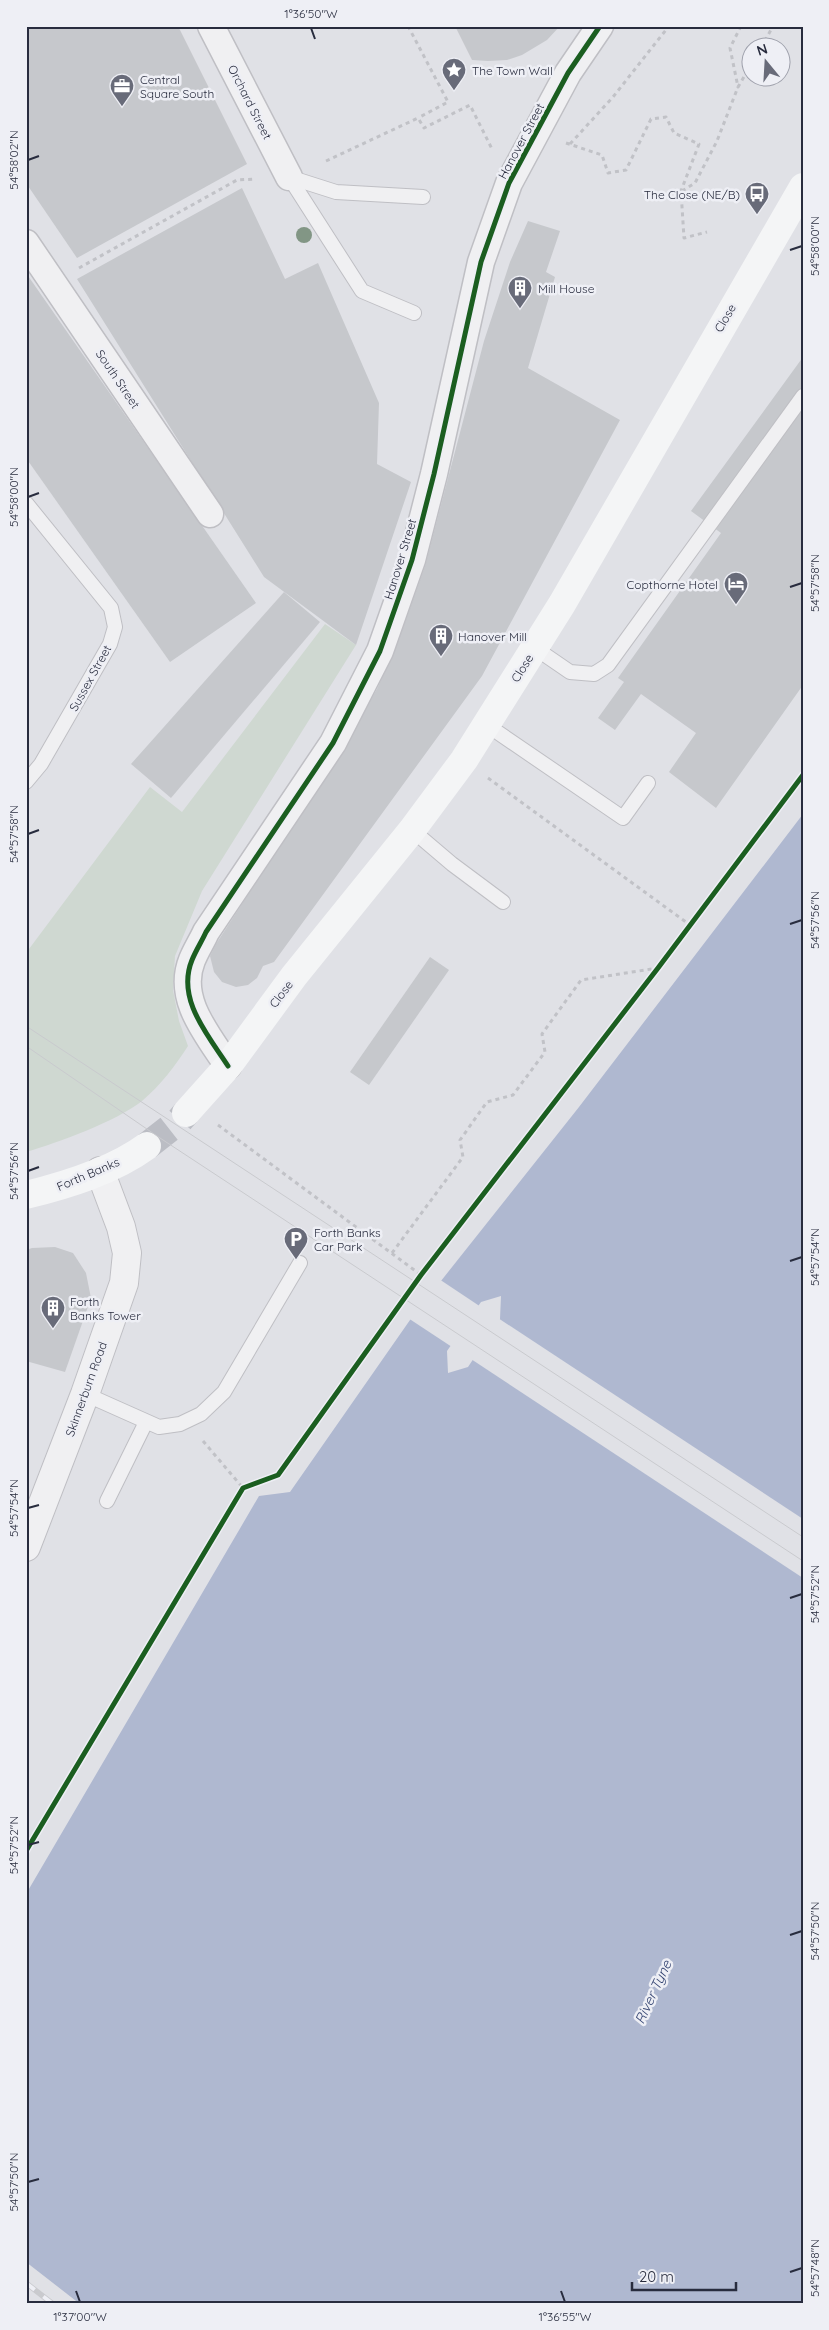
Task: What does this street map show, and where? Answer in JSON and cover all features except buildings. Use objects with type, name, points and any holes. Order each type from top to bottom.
[{"type":"main road","name":"Close","points":[[189,1109],[228,1066],[294,976],[412,830],[464,760],[567,595],[803,187]]},
{"type":"main road","name":"Forth Banks","points":[[26,1194],[57,1188],[100,1171],[147,1146]]},
{"type":"street","name":"Orchard Street","points":[[212,26],[289,177]]},
{"type":"street","name":"Hanover Street","points":[[228,1066],[193,1012],[187,982],[191,961],[206,932],[333,743],[380,651],[415,551],[481,262],[510,183],[568,74],[600,26]]},
{"type":"street","name":"South Street","points":[[26,244],[210,514]]},
{"type":"street","name":"Skinnerburn Road","points":[[26,1548],[85,1394],[124,1283],[128,1253],[122,1227],[100,1171]]},
{"type":"lane","points":[[289,177],[336,192],[423,197]]},
{"type":"lane","points":[[289,177],[362,291],[414,313]]},
{"type":"lane","points":[[534,648],[570,672],[594,674],[608,665],[803,396]]},
{"type":"lane","name":"Sussex Street","points":[[26,503],[111,608],[115,627],[110,644],[41,764],[26,782]]},
{"type":"lane","points":[[487,725],[623,818],[648,783]]},
{"type":"lane","points":[[412,830],[452,864],[504,902]]},
{"type":"lane","points":[[85,1394],[159,1427],[180,1424],[201,1414],[224,1392],[300,1263]]},
{"type":"lane","points":[[107,1501],[146,1422]]},
{"type":"path","points":[[52,282],[237,180],[289,177],[418,118],[448,102],[408,26]]},
{"type":"path","points":[[570,144],[613,97],[669,26]]},
{"type":"path","points":[[738,87],[730,48],[741,26]]},
{"type":"path","points":[[766,38],[773,26]]},
{"type":"path","points":[[682,191],[695,182],[717,141],[742,80]]},
{"type":"path","points":[[418,118],[424,128],[470,105],[494,153]]},
{"type":"path","points":[[563,141],[602,154],[608,173],[626,170],[651,119],[666,117],[674,133],[699,144],[682,191],[684,238],[707,232]]},
{"type":"path","points":[[464,760],[690,925]]},
{"type":"path","points":[[684,932],[696,917]]},
{"type":"path","points":[[652,975],[663,960]]},
{"type":"path","points":[[392,1253],[462,1156],[460,1140],[487,1102],[513,1095],[545,1052],[542,1034],[581,980],[658,968]]},
{"type":"path","points":[[189,1109],[420,1274]]},
{"type":"path","points":[[415,1282],[427,1267]]},
{"type":"path","points":[[200,1437],[211,1453],[243,1488]]},
{"type":"path","points":[[238,1497],[243,1488],[252,1485]]},
{"type":"shaded area","points":[[325,624],[356,645],[202,891],[175,956],[173,990],[179,1021],[188,1046],[161,1082],[149,1095],[131,1109],[86,1131],[26,1152],[26,953],[150,787],[182,812]]},
{"type":"water","name":"River Tyne","points":[[803,814],[803,2304],[26,2304],[26,1894],[259,1496],[290,1492],[410,1320],[579,1107]],"holes":[[[501,1296],[500,1319],[468,1367],[448,1373],[447,1351],[481,1302]]]},
{"type":"pier","points":[[439,1279],[481,1307],[452,1347],[408,1318]]},
{"type":"pier","points":[[498,1318],[803,1519],[803,1578],[471,1359]]},
{"type":"pier","points":[[26,2262],[80,2304],[26,2304]]},
{"type":"tunnel","points":[[147,1146],[179,1121],[186,1113]]},
{"type":"tram line","points":[[26,1026],[803,1537]]},
{"type":"tram line","points":[[26,1046],[160,1138],[803,1561]]},
{"type":"railway","points":[[26,2283],[53,2304]]},
{"type":"cycle path","points":[[228,1066],[196,1016],[191,1003],[188,989],[188,974],[192,960],[206,932],[333,743],[380,651],[412,560],[434,474],[481,262],[509,183],[568,73],[600,26]]},
{"type":"cycle path","points":[[26,1851],[243,1488],[278,1475],[421,1275],[658,968],[803,775]]},
{"type":"place","name":"The Town Wall","points":[[454,91]]},
{"type":"place","name":"Central Square South","points":[[122,107]]},
{"type":"place","name":"The Close (NE/B)","points":[[757,215]]},
{"type":"place","name":"Mill House","points":[[520,309]]},
{"type":"place","name":"Copthorne Hotel","points":[[736,605]]},
{"type":"place","name":"Hanover Mill","points":[[441,657]]},
{"type":"place","name":"Forth Banks Car Park","points":[[296,1260]]},
{"type":"place","name":"Forth Banks Tower","points":[[53,1329]]}]
